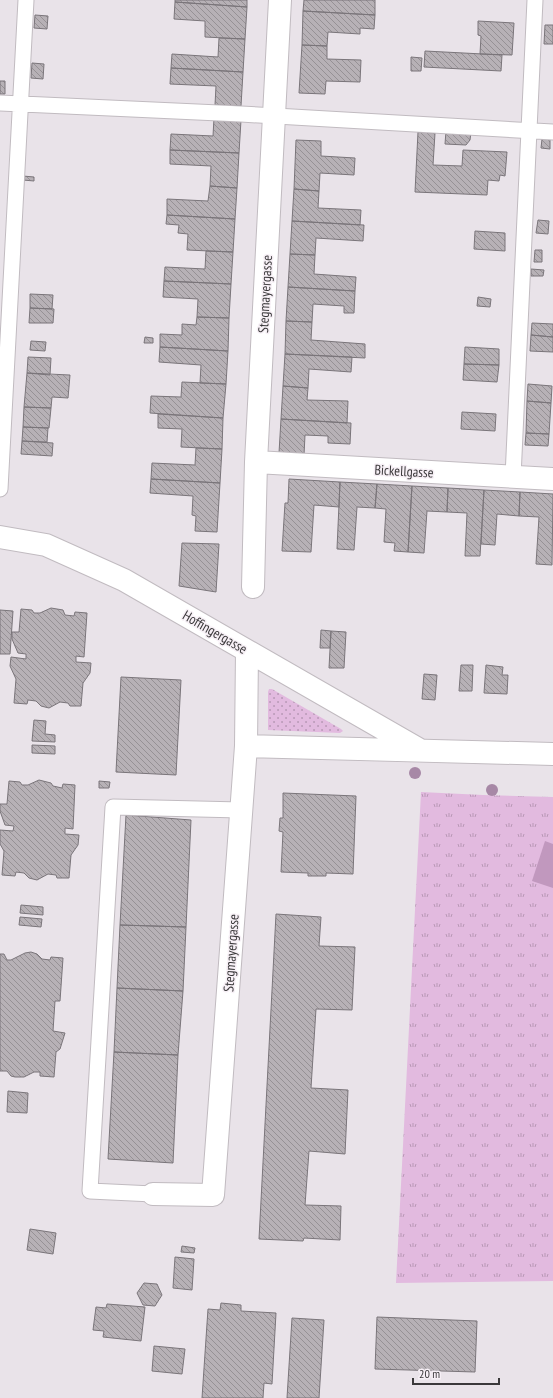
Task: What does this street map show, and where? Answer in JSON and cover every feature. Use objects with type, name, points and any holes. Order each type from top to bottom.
[{"type":"street","name":"Stegmayergasse","points":[[253,587],[256,462],[280,0]]},
{"type":"street","name":"Bickellgasse","points":[[256,462],[553,479]]},
{"type":"street","name":"Hoffingergasse","points":[[0,537],[46,546],[124,580],[420,750]]},
{"type":"street","name":"Stegmayergasse","points":[[153,1194],[213,1195],[246,746],[247,650]]},
{"type":"street","name":"Hoffingergasse","points":[[246,746],[553,754]]},
{"type":"lane","points":[[0,489],[26,0]]},
{"type":"lane","points":[[513,477],[535,0]]},
{"type":"lane","points":[[0,103],[274,116],[553,132]]},
{"type":"lane","points":[[153,1194],[90,1191],[113,807],[241,810]]},
{"type":"green space","points":[[269,689],[272,689],[343,731],[340,733],[268,730]]},
{"type":"green space","points":[[421,792],[553,797],[553,1281],[396,1283]]},
{"type":"shaded area","points":[[545,841],[553,844],[553,888],[532,881]]},
{"type":"building","points":[[175,0],[247,0],[247,7],[175,2]]},
{"type":"building","points":[[304,0],[375,0],[375,15],[303,11]]},
{"type":"building","points":[[175,2],[247,7],[245,39],[205,37],[205,21],[174,19]]},
{"type":"building","points":[[303,11],[375,15],[374,29],[360,28],[360,34],[328,32],[327,46],[302,45]]},
{"type":"building","points":[[35,15],[48,16],[47,29],[34,28]]},
{"type":"building","points":[[478,21],[514,23],[512,55],[480,54],[481,36],[478,35]]},
{"type":"building","points":[[545,25],[553,25],[553,44],[544,44]]},
{"type":"building","points":[[219,38],[245,39],[243,72],[171,68],[172,54],[218,57]]},
{"type":"building","points":[[302,45],[327,46],[327,59],[361,60],[360,82],[326,81],[325,94],[299,93]]},
{"type":"building","points":[[425,51],[502,55],[501,71],[424,67]]},
{"type":"building","points":[[411,57],[422,58],[421,71],[411,71]]},
{"type":"building","points":[[32,63],[44,64],[43,79],[31,78]]},
{"type":"building","points":[[171,68],[243,72],[241,106],[215,105],[216,86],[170,84]]},
{"type":"building","points":[[0,81],[5,81],[5,94],[0,94]]},
{"type":"building","points":[[214,118],[241,120],[239,153],[170,150],[171,134],[213,136]]},
{"type":"building","points":[[446,131],[471,132],[470,140],[466,145],[445,144]]},
{"type":"building","points":[[418,132],[435,133],[433,165],[462,166],[463,150],[507,152],[505,176],[500,175],[499,181],[488,180],[487,195],[415,192]]},
{"type":"building","points":[[542,139],[550,139],[550,149],[541,148]]},
{"type":"building","points":[[296,140],[321,141],[321,156],[355,158],[354,175],[320,173],[319,191],[294,189]]},
{"type":"building","points":[[170,150],[239,153],[237,188],[210,186],[211,166],[170,164]]},
{"type":"building","points":[[23,176],[34,177],[34,181],[23,180]]},
{"type":"building","points":[[210,186],[237,188],[235,219],[167,215],[167,199],[208,201]]},
{"type":"building","points":[[294,189],[319,191],[318,208],[361,210],[360,225],[292,221]]},
{"type":"building","points":[[167,215],[235,219],[233,252],[187,250],[188,234],[178,233],[179,225],[166,224]]},
{"type":"building","points":[[538,220],[549,221],[548,234],[536,233]]},
{"type":"building","points":[[292,221],[364,225],[363,241],[316,238],[315,255],[290,254]]},
{"type":"building","points":[[475,231],[505,233],[505,251],[474,249]]},
{"type":"building","points":[[535,250],[542,250],[542,262],[534,262]]},
{"type":"building","points":[[206,251],[233,252],[231,284],[164,281],[165,267],[205,269]]},
{"type":"building","points":[[290,254],[315,255],[314,274],[356,277],[355,291],[288,287]]},
{"type":"building","points":[[531,269],[544,270],[543,276],[531,276]]},
{"type":"building","points":[[164,281],[231,284],[229,318],[197,317],[198,299],[163,297]]},
{"type":"building","points":[[288,287],[355,291],[354,313],[344,313],[344,306],[313,304],[312,322],[286,321]]},
{"type":"building","points":[[30,294],[53,295],[52,309],[30,308]]},
{"type":"building","points":[[478,297],[491,299],[490,307],[477,306]]},
{"type":"building","points":[[30,308],[54,309],[53,323],[29,323]]},
{"type":"building","points":[[197,317],[229,318],[228,351],[160,347],[160,334],[182,335],[182,324],[196,325]]},
{"type":"building","points":[[286,321],[312,322],[311,340],[365,344],[365,358],[285,354]]},
{"type":"building","points":[[532,323],[553,324],[553,337],[531,335]]},
{"type":"building","points":[[531,335],[553,337],[553,352],[530,351]]},
{"type":"building","points":[[145,337],[153,338],[153,343],[144,343]]},
{"type":"building","points":[[31,341],[46,342],[45,351],[30,350]]},
{"type":"building","points":[[160,347],[228,351],[226,384],[200,383],[201,365],[159,362]]},
{"type":"building","points":[[465,347],[499,349],[499,365],[464,364]]},
{"type":"building","points":[[285,354],[352,357],[351,372],[309,369],[308,388],[283,386]]},
{"type":"building","points":[[28,357],[51,358],[50,375],[27,373]]},
{"type":"building","points":[[464,364],[499,365],[497,382],[463,380]]},
{"type":"building","points":[[27,373],[70,375],[68,398],[52,397],[51,408],[24,407]]},
{"type":"building","points":[[182,382],[226,384],[223,418],[150,413],[151,396],[181,397]]},
{"type":"building","points":[[528,384],[552,386],[551,403],[527,401]]},
{"type":"building","points":[[283,386],[308,388],[307,400],[348,401],[347,423],[281,419]]},
{"type":"building","points":[[527,401],[551,403],[549,434],[526,433]]},
{"type":"building","points":[[24,407],[51,408],[49,428],[23,427]]},
{"type":"building","points":[[462,412],[496,414],[495,431],[461,429]]},
{"type":"building","points":[[158,414],[223,418],[222,449],[181,447],[182,429],[158,428]]},
{"type":"building","points":[[281,419],[351,423],[350,444],[328,443],[328,436],[305,435],[304,455],[279,453]]},
{"type":"building","points":[[23,427],[48,428],[47,442],[22,441]]},
{"type":"building","points":[[526,433],[549,434],[548,446],[525,445]]},
{"type":"building","points":[[22,441],[53,443],[52,456],[21,454]]},
{"type":"building","points":[[196,448],[222,449],[220,483],[151,479],[152,463],[195,465]]},
{"type":"building","points":[[151,479],[220,483],[217,532],[195,531],[196,516],[192,515],[193,496],[150,493]]},
{"type":"building","points":[[289,479],[340,482],[339,507],[314,505],[311,552],[282,551],[285,503],[288,503]]},
{"type":"building","points":[[340,482],[377,484],[375,508],[357,507],[354,550],[337,549]]},
{"type":"building","points":[[377,484],[412,486],[408,552],[394,551],[395,543],[384,542],[386,509],[375,508]]},
{"type":"building","points":[[412,486],[448,488],[447,512],[427,511],[424,553],[408,552]]},
{"type":"building","points":[[448,488],[484,490],[480,556],[465,556],[467,513],[447,512]]},
{"type":"building","points":[[484,490],[520,492],[519,516],[497,514],[495,545],[481,544]]},
{"type":"building","points":[[520,492],[553,494],[552,565],[536,564],[539,517],[519,516]]},
{"type":"building","points":[[182,543],[219,544],[216,592],[179,586]]},
{"type":"building","points":[[51,608],[63,610],[65,615],[74,616],[75,612],[87,613],[84,657],[76,656],[76,662],[91,663],[90,673],[83,683],[81,706],[70,706],[68,703],[60,702],[49,708],[41,706],[36,701],[28,700],[27,704],[14,703],[16,679],[10,666],[11,657],[26,659],[26,654],[18,653],[12,639],[12,632],[19,632],[21,609],[32,610],[34,613],[40,613]]},
{"type":"building","points":[[0,610],[13,611],[10,654],[0,654]]},
{"type":"building","points":[[321,630],[331,631],[330,648],[320,648]]},
{"type":"building","points":[[331,631],[346,632],[344,668],[329,668]]},
{"type":"building","points":[[461,665],[473,665],[472,691],[459,691]]},
{"type":"building","points":[[486,665],[503,667],[502,675],[508,675],[507,694],[484,693]]},
{"type":"building","points":[[424,674],[437,675],[435,700],[422,699]]},
{"type":"building","points":[[121,677],[181,680],[176,775],[116,772]]},
{"type":"building","points":[[34,720],[46,721],[45,734],[55,735],[55,742],[32,741]]},
{"type":"building","points":[[32,745],[55,746],[55,754],[32,753]]},
{"type":"building","points":[[39,780],[62,788],[63,784],[75,785],[73,829],[65,828],[65,834],[79,835],[78,845],[71,855],[69,878],[57,878],[56,875],[48,874],[37,880],[29,878],[24,873],[16,872],[15,876],[2,875],[4,851],[0,844],[0,830],[13,831],[14,826],[5,825],[0,811],[0,804],[7,804],[9,781],[20,782],[22,785],[28,785]]},
{"type":"building","points":[[99,781],[110,782],[109,788],[99,788]]},
{"type":"building","points":[[283,793],[356,796],[353,874],[326,873],[326,876],[308,876],[308,873],[281,872],[283,832],[279,831],[280,818],[283,818]]},
{"type":"building","points":[[126,815],[191,820],[186,927],[120,925]]},
{"type":"building","points":[[21,905],[43,907],[43,915],[20,913]]},
{"type":"building","points":[[276,914],[321,917],[319,946],[355,947],[352,1010],[316,1009],[311,1088],[348,1090],[345,1154],[309,1151],[305,1205],[341,1206],[340,1240],[304,1238],[303,1241],[259,1239]]},
{"type":"building","points":[[20,917],[42,919],[41,927],[19,925]]},
{"type":"building","points":[[120,925],[186,927],[183,991],[117,988]]},
{"type":"building","points":[[31,952],[37,954],[42,959],[50,960],[51,957],[63,958],[60,1001],[55,1001],[53,1031],[65,1033],[60,1049],[56,1052],[54,1077],[40,1076],[40,1072],[34,1072],[24,1077],[15,1077],[11,1076],[7,1071],[0,1071],[0,954],[4,954],[7,960],[11,960],[25,953]]},
{"type":"building","points":[[117,988],[183,991],[178,1055],[114,1052]]},
{"type":"building","points":[[114,1052],[178,1055],[173,1163],[108,1159]]},
{"type":"building","points":[[8,1091],[28,1093],[27,1113],[7,1112]]},
{"type":"building","points":[[30,1229],[56,1233],[53,1254],[27,1250]]},
{"type":"building","points":[[182,1246],[195,1248],[194,1253],[181,1252]]},
{"type":"building","points":[[175,1257],[194,1259],[192,1290],[173,1288]]},
{"type":"building","points":[[144,1283],[157,1284],[162,1295],[155,1306],[143,1305],[137,1293]]},
{"type":"building","points":[[221,1303],[241,1305],[241,1311],[276,1313],[272,1384],[264,1383],[263,1398],[202,1398],[208,1309],[220,1310]]},
{"type":"building","points":[[107,1304],[145,1307],[141,1341],[103,1337],[104,1331],[93,1330],[96,1307],[106,1308]]},
{"type":"building","points":[[377,1317],[477,1321],[475,1372],[375,1369]]},
{"type":"building","points":[[292,1318],[324,1320],[319,1398],[287,1398]]},
{"type":"building","points":[[154,1346],[185,1349],[182,1374],[152,1371]]}]
